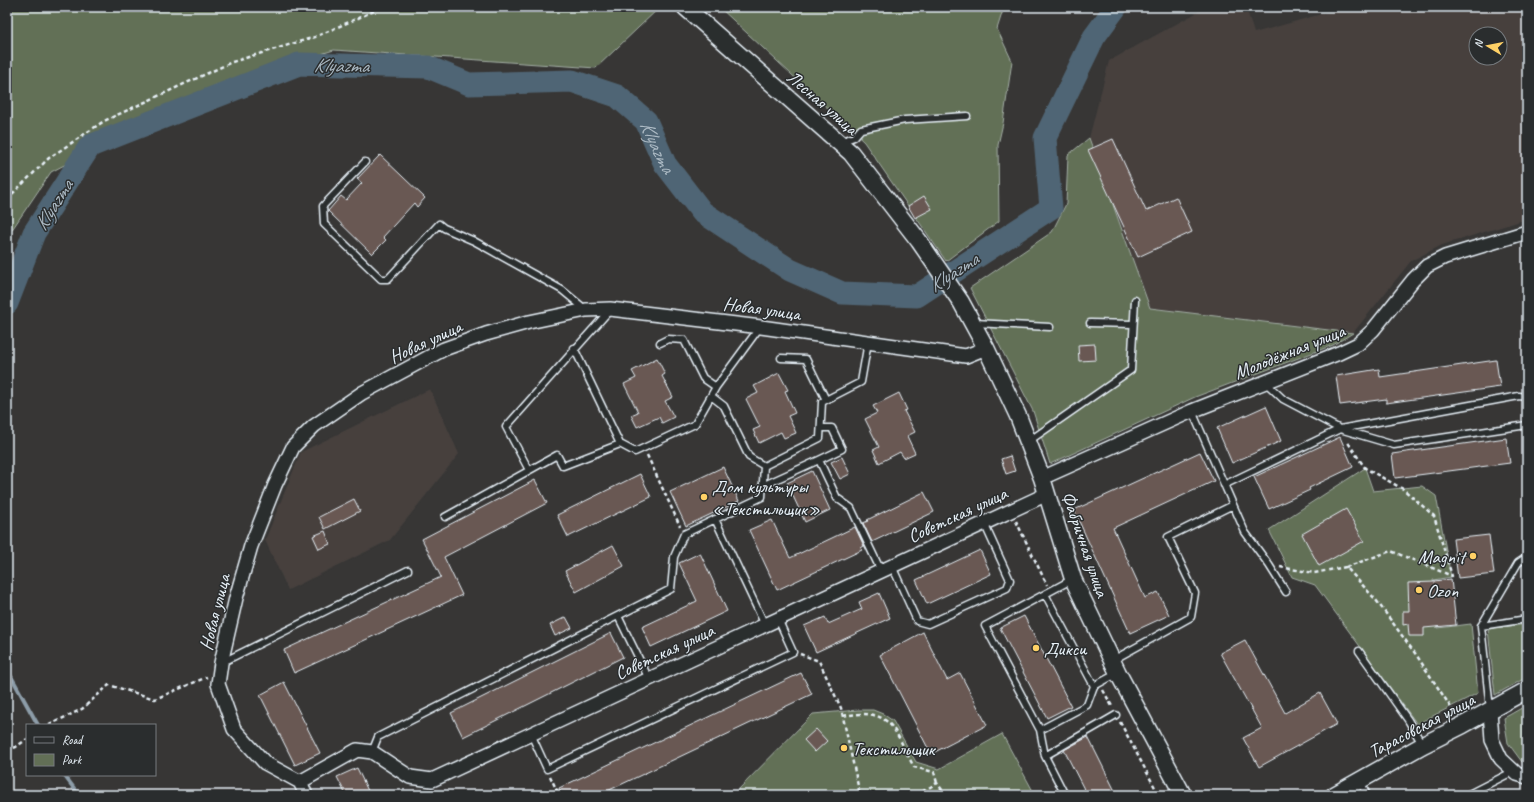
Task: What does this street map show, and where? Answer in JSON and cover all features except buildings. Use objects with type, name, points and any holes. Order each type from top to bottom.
[{"type":"street","name":"Лесная улица","points":[[685,7],[851,153],[919,241],[961,302]]},
{"type":"street","name":"Молодёжная улица","points":[[1042,478],[1192,411],[1339,353],[1358,344],[1373,330],[1413,280],[1427,266],[1445,257],[1527,232]]},
{"type":"street","name":"Фабричная улица","points":[[961,302],[986,348],[1018,416],[1042,478],[1073,579],[1115,667],[1183,795]]},
{"type":"street","name":"Новая улица","points":[[300,782],[265,763],[234,729],[218,684],[221,663],[236,598],[251,546],[275,485],[293,447],[314,426],[362,394],[444,349],[486,334],[529,322],[586,310],[610,309],[761,326],[966,356],[986,348]]},
{"type":"street","name":"Советская улица","points":[[372,752],[410,777],[432,780],[1046,494]]},
{"type":"street","name":"Тарасовская улица","points":[[1334,795],[1364,788],[1423,745],[1527,690]]},
{"type":"street","points":[[1490,710],[1492,740],[1501,759],[1517,774],[1527,777]]},
{"type":"street","points":[[306,795],[300,782],[357,750],[372,752]]},
{"type":"lane","points":[[839,143],[854,137],[861,129],[904,120],[967,116]]},
{"type":"lane","points":[[365,162],[323,206],[324,224],[381,279],[388,279],[439,224],[444,228],[474,241],[562,290],[586,310]]},
{"type":"lane","points":[[1028,442],[1131,370],[1135,300]]},
{"type":"lane","points":[[529,470],[506,427],[574,348],[610,309]]},
{"type":"lane","points":[[971,322],[1050,327]]},
{"type":"lane","points":[[1090,323],[1133,324]]},
{"type":"lane","points":[[574,348],[620,444],[635,452],[695,424],[716,387],[761,326]]},
{"type":"lane","points":[[660,343],[668,339],[684,340],[703,378],[716,387]]},
{"type":"lane","points":[[764,466],[820,438],[822,402],[861,382],[868,342]]},
{"type":"lane","points":[[781,358],[806,359],[826,400]]},
{"type":"lane","points":[[1265,382],[1283,399],[1340,430],[1394,445],[1527,425]]},
{"type":"lane","points":[[711,396],[724,406],[749,457],[764,466]]},
{"type":"lane","points":[[1224,485],[1340,430],[1519,396],[1527,397]]},
{"type":"lane","points":[[1192,411],[1245,532],[1286,592]]},
{"type":"lane","points":[[762,486],[842,449],[832,428],[820,428]]},
{"type":"lane","points":[[445,517],[557,455],[563,466],[620,444]]},
{"type":"lane","points":[[819,460],[837,498],[852,508],[917,621],[928,624],[1007,588],[1010,580],[984,523]]},
{"type":"lane","points":[[372,752],[378,737],[671,589],[674,557],[684,534],[762,497],[764,466]]},
{"type":"lane","points":[[1040,730],[1087,705],[1094,686],[1115,667],[1191,617],[1196,594],[1168,537],[1233,505]]},
{"type":"lane","points":[[715,519],[765,625]]},
{"type":"lane","points":[[1490,710],[1481,626],[1518,563],[1527,557]]},
{"type":"lane","points":[[221,663],[408,570]]},
{"type":"lane","points":[[1066,795],[1045,756],[1040,730],[984,626],[1073,579]]},
{"type":"lane","points":[[1045,594],[1094,686]]},
{"type":"lane","points":[[618,616],[649,679]]},
{"type":"lane","points":[[531,734],[547,769],[794,652],[778,619]]},
{"type":"lane","points":[[1481,626],[1527,619]]},
{"type":"lane","points":[[1359,651],[1408,720],[1423,745]]},
{"type":"lane","points":[[1045,756],[1116,715]]},
{"type":"lane","points":[[1467,795],[1514,771]]},
{"type":"path","points":[[7,199],[49,158],[104,121],[232,62],[315,37],[382,7]]},
{"type":"path","points":[[1269,565],[1314,572],[1346,567],[1391,551],[1452,576],[1434,516],[1403,489],[1365,468],[1340,430]]},
{"type":"path","points":[[644,448],[684,534]]},
{"type":"path","points":[[1346,567],[1376,600],[1418,656],[1463,725]]},
{"type":"path","points":[[794,652],[819,661],[841,708],[860,795]]},
{"type":"path","points":[[51,724],[82,710],[109,685],[155,699],[207,677],[218,684]]},
{"type":"path","points":[[843,716],[867,713],[884,718],[891,724],[914,767],[934,772],[937,783],[946,795]]},
{"type":"path","points":[[7,750],[16,747],[26,740]]},
{"type":"path","points":[[547,769],[559,795]]},
{"type":"path","points":[[917,795],[937,783]]},
{"type":"shaded area","points":[[1207,7],[1246,7],[1254,33],[1346,7],[1527,7],[1527,219],[1442,245],[1411,261],[1353,333],[1150,308],[1089,138],[1109,61]]},
{"type":"shaded area","points":[[430,389],[459,454],[390,540],[288,590],[265,540],[301,452]]},
{"type":"green space","points":[[7,7],[660,7],[596,68],[334,50],[216,85],[51,172],[7,237]]},
{"type":"green space","points":[[719,7],[1004,7],[997,29],[1012,61],[1003,123],[998,145],[999,221],[946,261],[864,142]]},
{"type":"green space","points":[[1089,138],[1150,308],[1353,333],[1333,345],[1195,397],[1050,464],[1033,411],[970,288],[1052,232],[1066,204],[1068,155]]},
{"type":"green space","points":[[1365,468],[1373,491],[1422,486],[1436,496],[1451,577],[1433,580],[1438,628],[1471,624],[1478,693],[1417,724],[1315,585],[1292,577],[1269,530]]},
{"type":"green space","points":[[1527,624],[1527,677],[1495,695],[1488,629]]},
{"type":"green space","points":[[1527,705],[1527,764],[1522,762],[1508,743],[1504,718]]},
{"type":"green space","name":"Текстильщик","points":[[873,710],[883,714],[893,721],[916,762],[939,769],[1002,734],[1034,795],[733,795],[813,714]]},
{"type":"waterway","name":"Klyazma","points":[[7,303],[34,233],[90,146],[299,64],[428,67],[469,84],[572,81],[617,96],[646,121],[665,164],[702,212],[790,270],[842,293],[917,296],[1051,208],[1045,138],[1094,37],[1116,7]]},
{"type":"waterway","points":[[7,669],[37,724]]},
{"type":"waterway","points":[[65,776],[79,795]]},
{"type":"place","name":"Дом культуры «Текстильщик»","points":[[704,497]]},
{"type":"place","name":"Magnit","points":[[1473,556]]},
{"type":"place","name":"Ozon","points":[[1419,590]]},
{"type":"place","name":"Дикси","points":[[1036,648]]},
{"type":"place","name":"Текстильщик","points":[[844,748]]}]
